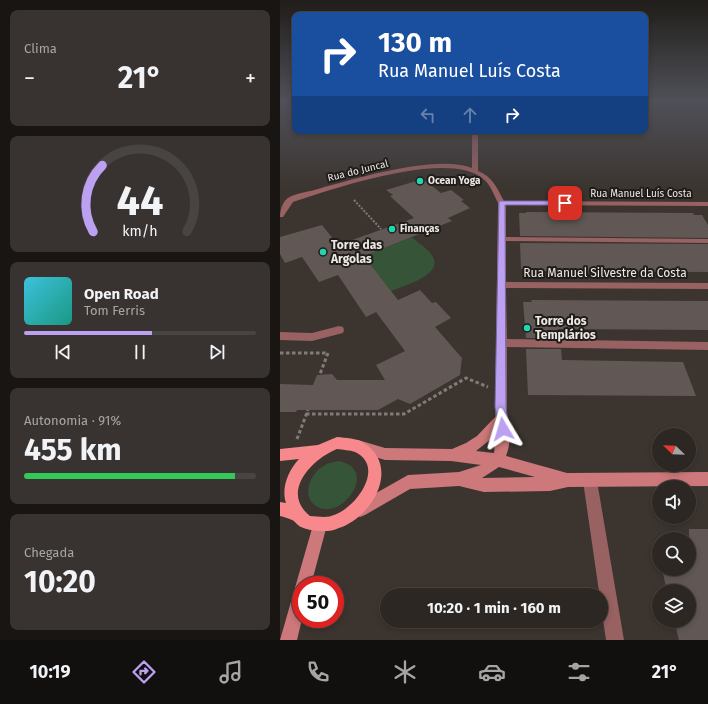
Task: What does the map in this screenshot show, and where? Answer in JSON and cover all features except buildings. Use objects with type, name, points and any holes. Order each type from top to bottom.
[{"type":"main road","points":[[451,455],[469,450],[480,443],[501,419]]},
{"type":"main road","points":[[317,451],[306,460],[297,473],[291,488],[291,502],[297,514],[306,522],[320,525],[337,523],[408,482],[459,479],[487,470],[498,460],[502,451],[504,438],[501,419]]},
{"type":"main road","points":[[280,455],[317,451],[338,443],[357,445],[385,454],[451,455],[498,460],[568,480]]},
{"type":"main road","points":[[353,514],[366,501],[373,487],[376,473],[373,461],[367,451],[357,445]]},
{"type":"main road","points":[[459,479],[484,485],[550,484],[568,480],[708,480]]},
{"type":"main road","points":[[280,509],[297,514]]},
{"type":"main road","points":[[306,576],[320,525]]},
{"type":"main road","points":[[288,640],[292,626]]},
{"type":"street","points":[[475,134],[475,171],[484,176],[502,203],[500,343],[501,419]]},
{"type":"street","name":"Rua do Juncal","points":[[280,215],[290,200],[374,175],[449,167],[475,171]]},
{"type":"street","name":"Rua Manuel Luís Costa","points":[[502,203],[708,205]]},
{"type":"street","points":[[502,239],[708,241]]},
{"type":"street","name":"Rua Manuel Silvestre da Costa","points":[[501,284],[708,286]]},
{"type":"street","points":[[280,336],[312,336],[339,330]]},
{"type":"street","points":[[500,343],[708,346]]},
{"type":"street","points":[[590,480],[615,640]]},
{"type":"path","points":[[354,200],[381,230]]},
{"type":"path","points":[[280,353],[328,353],[320,374]]},
{"type":"path","points":[[306,414],[404,414],[466,378],[488,387],[487,394]]},
{"type":"path","points":[[291,441],[297,441],[308,410]]},
{"type":"green space","points":[[412,237],[431,254],[435,263],[432,269],[420,279],[391,291],[364,256]]},
{"type":"green space","points":[[339,461],[351,466],[356,474],[356,483],[352,493],[345,501],[336,507],[326,509],[316,506],[311,502],[309,497],[308,491],[311,480],[314,475],[324,466]]},
{"type":"place","name":"Ocean Yoga","points":[[420,181]]},
{"type":"place","name":"Finanças","points":[[392,229]]},
{"type":"place","name":"Torre das Argolas","points":[[323,252]]},
{"type":"place","name":"Torre dos Templários","points":[[527,328]]},
{"type":"route","points":[[503,429],[500,407],[502,203],[565,203]]}]
